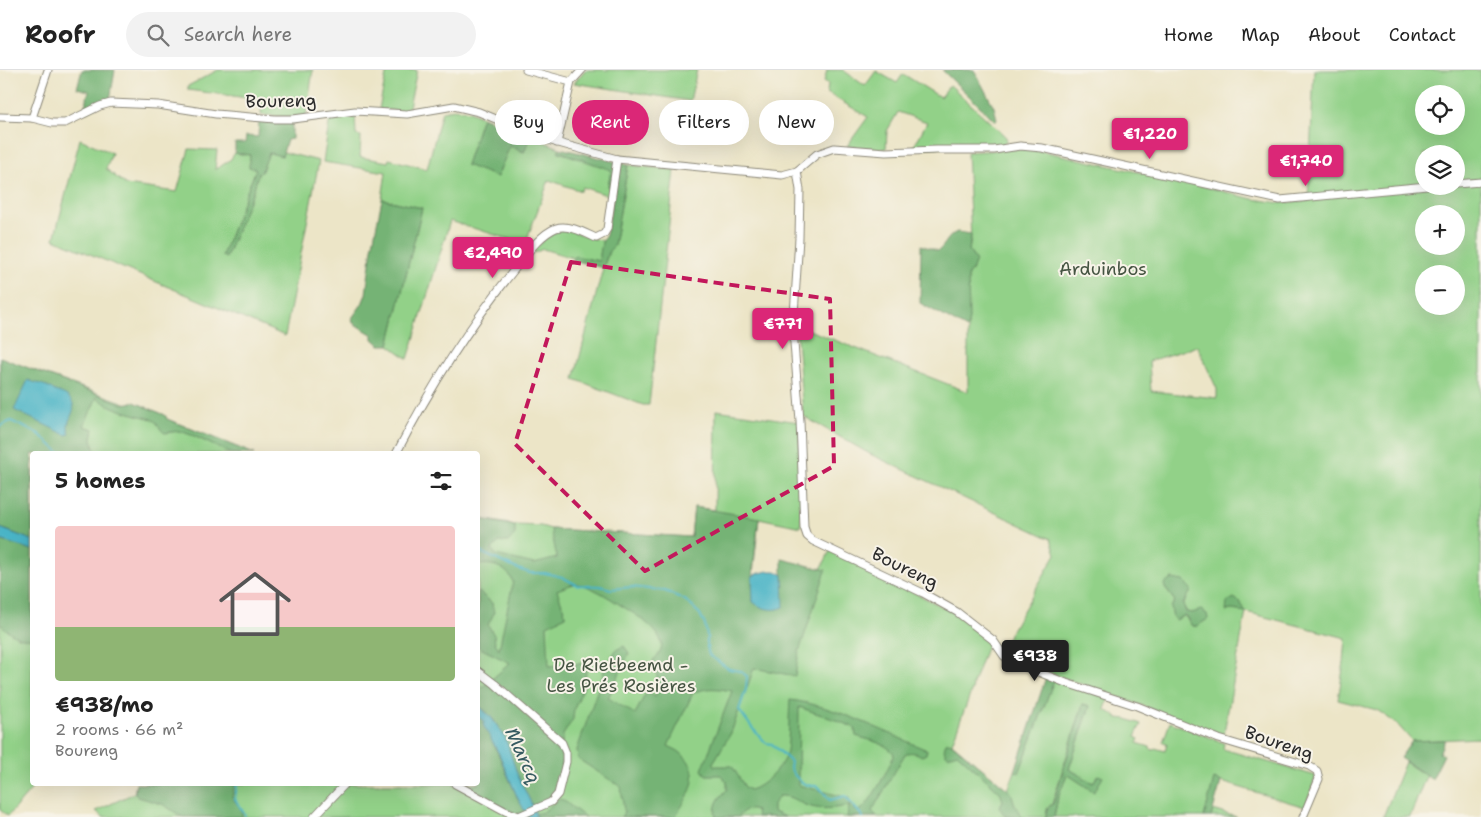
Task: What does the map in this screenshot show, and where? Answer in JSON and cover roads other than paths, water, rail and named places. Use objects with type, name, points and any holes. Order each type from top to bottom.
[{"type":"street","points":[[32,118],[48,70]]},
{"type":"street","points":[[526,70],[571,82]]},
{"type":"street","points":[[562,124],[571,82],[582,70]]},
{"type":"street","name":"Boureng","points":[[0,117],[32,118],[52,123],[65,123],[100,106],[111,103],[158,105],[216,114],[275,120],[355,111],[407,114],[454,106],[480,112],[495,118]]},
{"type":"street","name":"Boureng","points":[[562,144],[617,159],[782,175],[796,171],[800,190],[793,330],[800,421],[804,528],[807,536],[813,541],[923,593],[957,612],[987,635],[1004,656],[1016,663],[1066,683],[1137,706],[1219,739],[1310,766],[1319,775],[1318,784],[1303,817]]},
{"type":"street","points":[[796,171],[817,154],[834,148],[886,152],[994,150],[1020,146],[1042,148],[1277,199],[1415,187]]},
{"type":"street","points":[[398,451],[422,405],[482,313],[506,280],[537,243],[550,231],[562,226],[596,238],[604,234],[607,228],[617,159]]},
{"type":"street","points":[[1465,183],[1481,182]]},
{"type":"street","points":[[459,786],[505,811],[516,816],[522,816],[551,802],[558,794],[566,762],[562,743],[480,673]]},
{"type":"street","points":[[314,817],[343,786]]},
{"type":"water","points":[[28,380],[66,395],[71,401],[74,408],[68,426],[70,434],[66,435],[14,410]]},
{"type":"water","points":[[0,528],[30,539],[30,549],[0,540]]},
{"type":"water","points":[[768,571],[776,571],[783,575],[784,607],[768,609],[753,602],[752,577]]},
{"type":"water","points":[[480,707],[491,717],[505,737],[518,776],[536,817],[528,817],[518,799],[499,754],[483,725],[484,722],[480,717]]},
{"type":"waterway","points":[[0,426],[11,421],[39,434],[58,451]]},
{"type":"waterway","points":[[480,552],[515,568],[530,573],[545,573],[562,577],[577,585],[600,586],[611,589],[632,587],[665,591],[685,600],[700,614],[705,625],[709,655],[729,669],[740,671],[747,676],[746,689],[739,710],[753,729],[766,743],[772,744],[791,762],[790,768],[801,782],[818,786],[830,800],[845,796],[863,817]]},
{"type":"waterway","points":[[237,786],[235,799],[245,815]]},
{"type":"park label","name":"Arduinbos","points":[[1103,269]]},
{"type":"park label","name":"De Rietbeemd - Les Prés Rosières","points":[[621,675]]},
{"type":"water label","name":"Marcq","points":[[523,755]]}]
